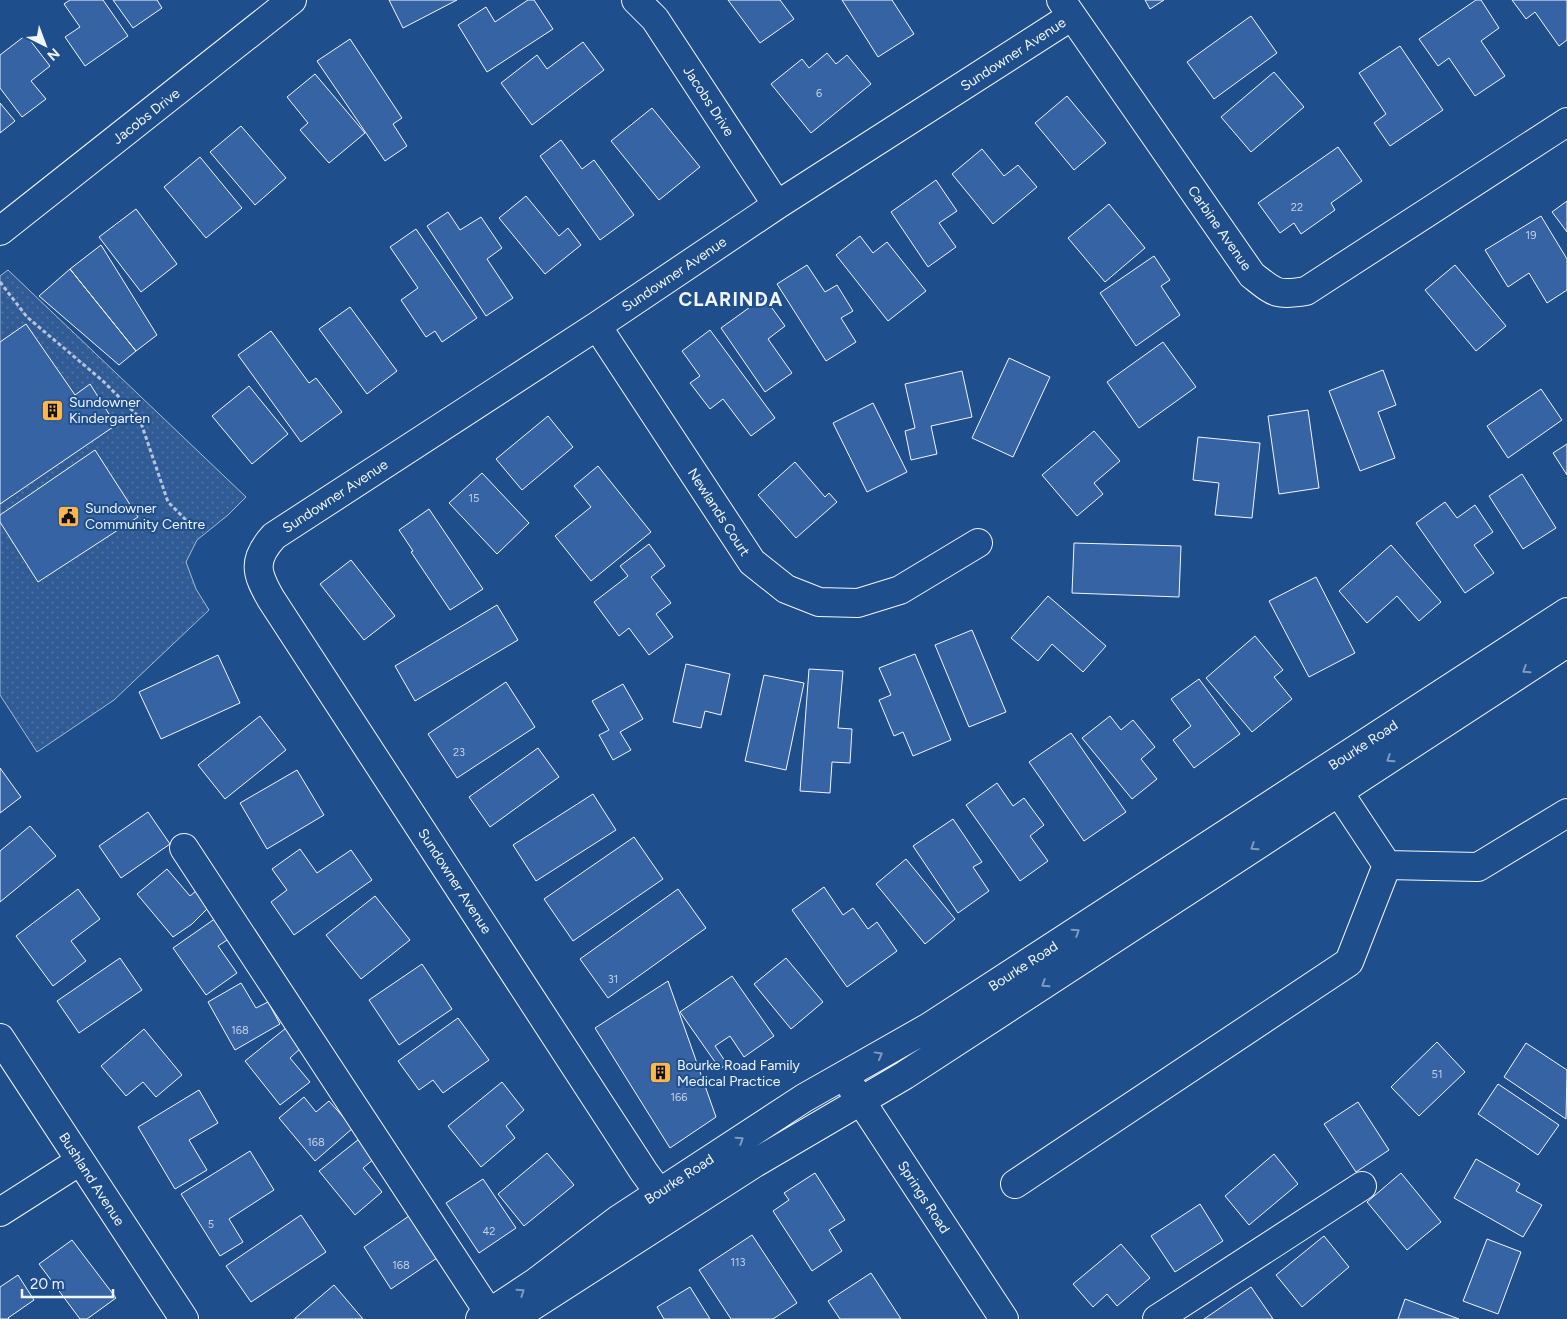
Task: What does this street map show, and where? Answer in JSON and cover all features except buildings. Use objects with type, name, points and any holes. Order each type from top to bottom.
[{"type":"street","name":"Jacobs Drive","points":[[0,231],[292,0]]},
{"type":"street","name":"Jacobs Drive","points":[[636,0],[655,19],[777,205]]},
{"type":"street","name":"Sundowner Avenue","points":[[674,1215],[270,599],[259,576],[261,554],[265,545],[274,536],[597,326],[1066,8]]},
{"type":"street","name":"Carbine Avenue","points":[[1066,8],[1252,275],[1273,292],[1287,294],[1306,291],[1567,122]]},
{"type":"street","name":"Newlands Court","points":[[597,326],[752,562],[786,589],[819,602],[858,603],[900,590],[978,543]]},
{"type":"street","name":"Bourke Road","points":[[494,1318],[674,1215],[755,1163],[905,1075],[1332,781],[1567,612]]},
{"type":"street","name":"Bourke Road","points":[[494,1318],[536,1282],[620,1219],[804,1098],[928,1027],[1332,781],[1567,643]]},
{"type":"street","points":[[1332,781],[1387,865]]},
{"type":"street","points":[[1387,865],[1478,867],[1567,813]]},
{"type":"street","points":[[184,848],[494,1318]]},
{"type":"street","points":[[1015,1184],[1350,962],[1387,865]]},
{"type":"street","name":"Bushland Avenue","points":[[0,1038],[184,1319]]},
{"type":"street","name":"Springs Road","points":[[843,1075],[1004,1319]]},
{"type":"street","points":[[0,1212],[80,1161]]},
{"type":"street","points":[[1157,1319],[1362,1186]]},
{"type":"path","points":[[0,282],[27,317],[103,381],[139,417],[168,502],[191,525]]},
{"type":"shaded area","points":[[8,270],[246,497],[228,515],[197,540],[186,562],[196,589],[209,610],[114,700],[37,752],[0,695],[0,276]]},
{"type":"place","name":"Sundowner Kindergarten","points":[[53,410]]},
{"type":"place","name":"Sundowner Community Centre","points":[[69,516]]},
{"type":"place","name":"Bourke Road Family Medical Practice","points":[[661,1073]]},
{"type":"district","name":"CLARINDA","points":[[731,299]]}]
